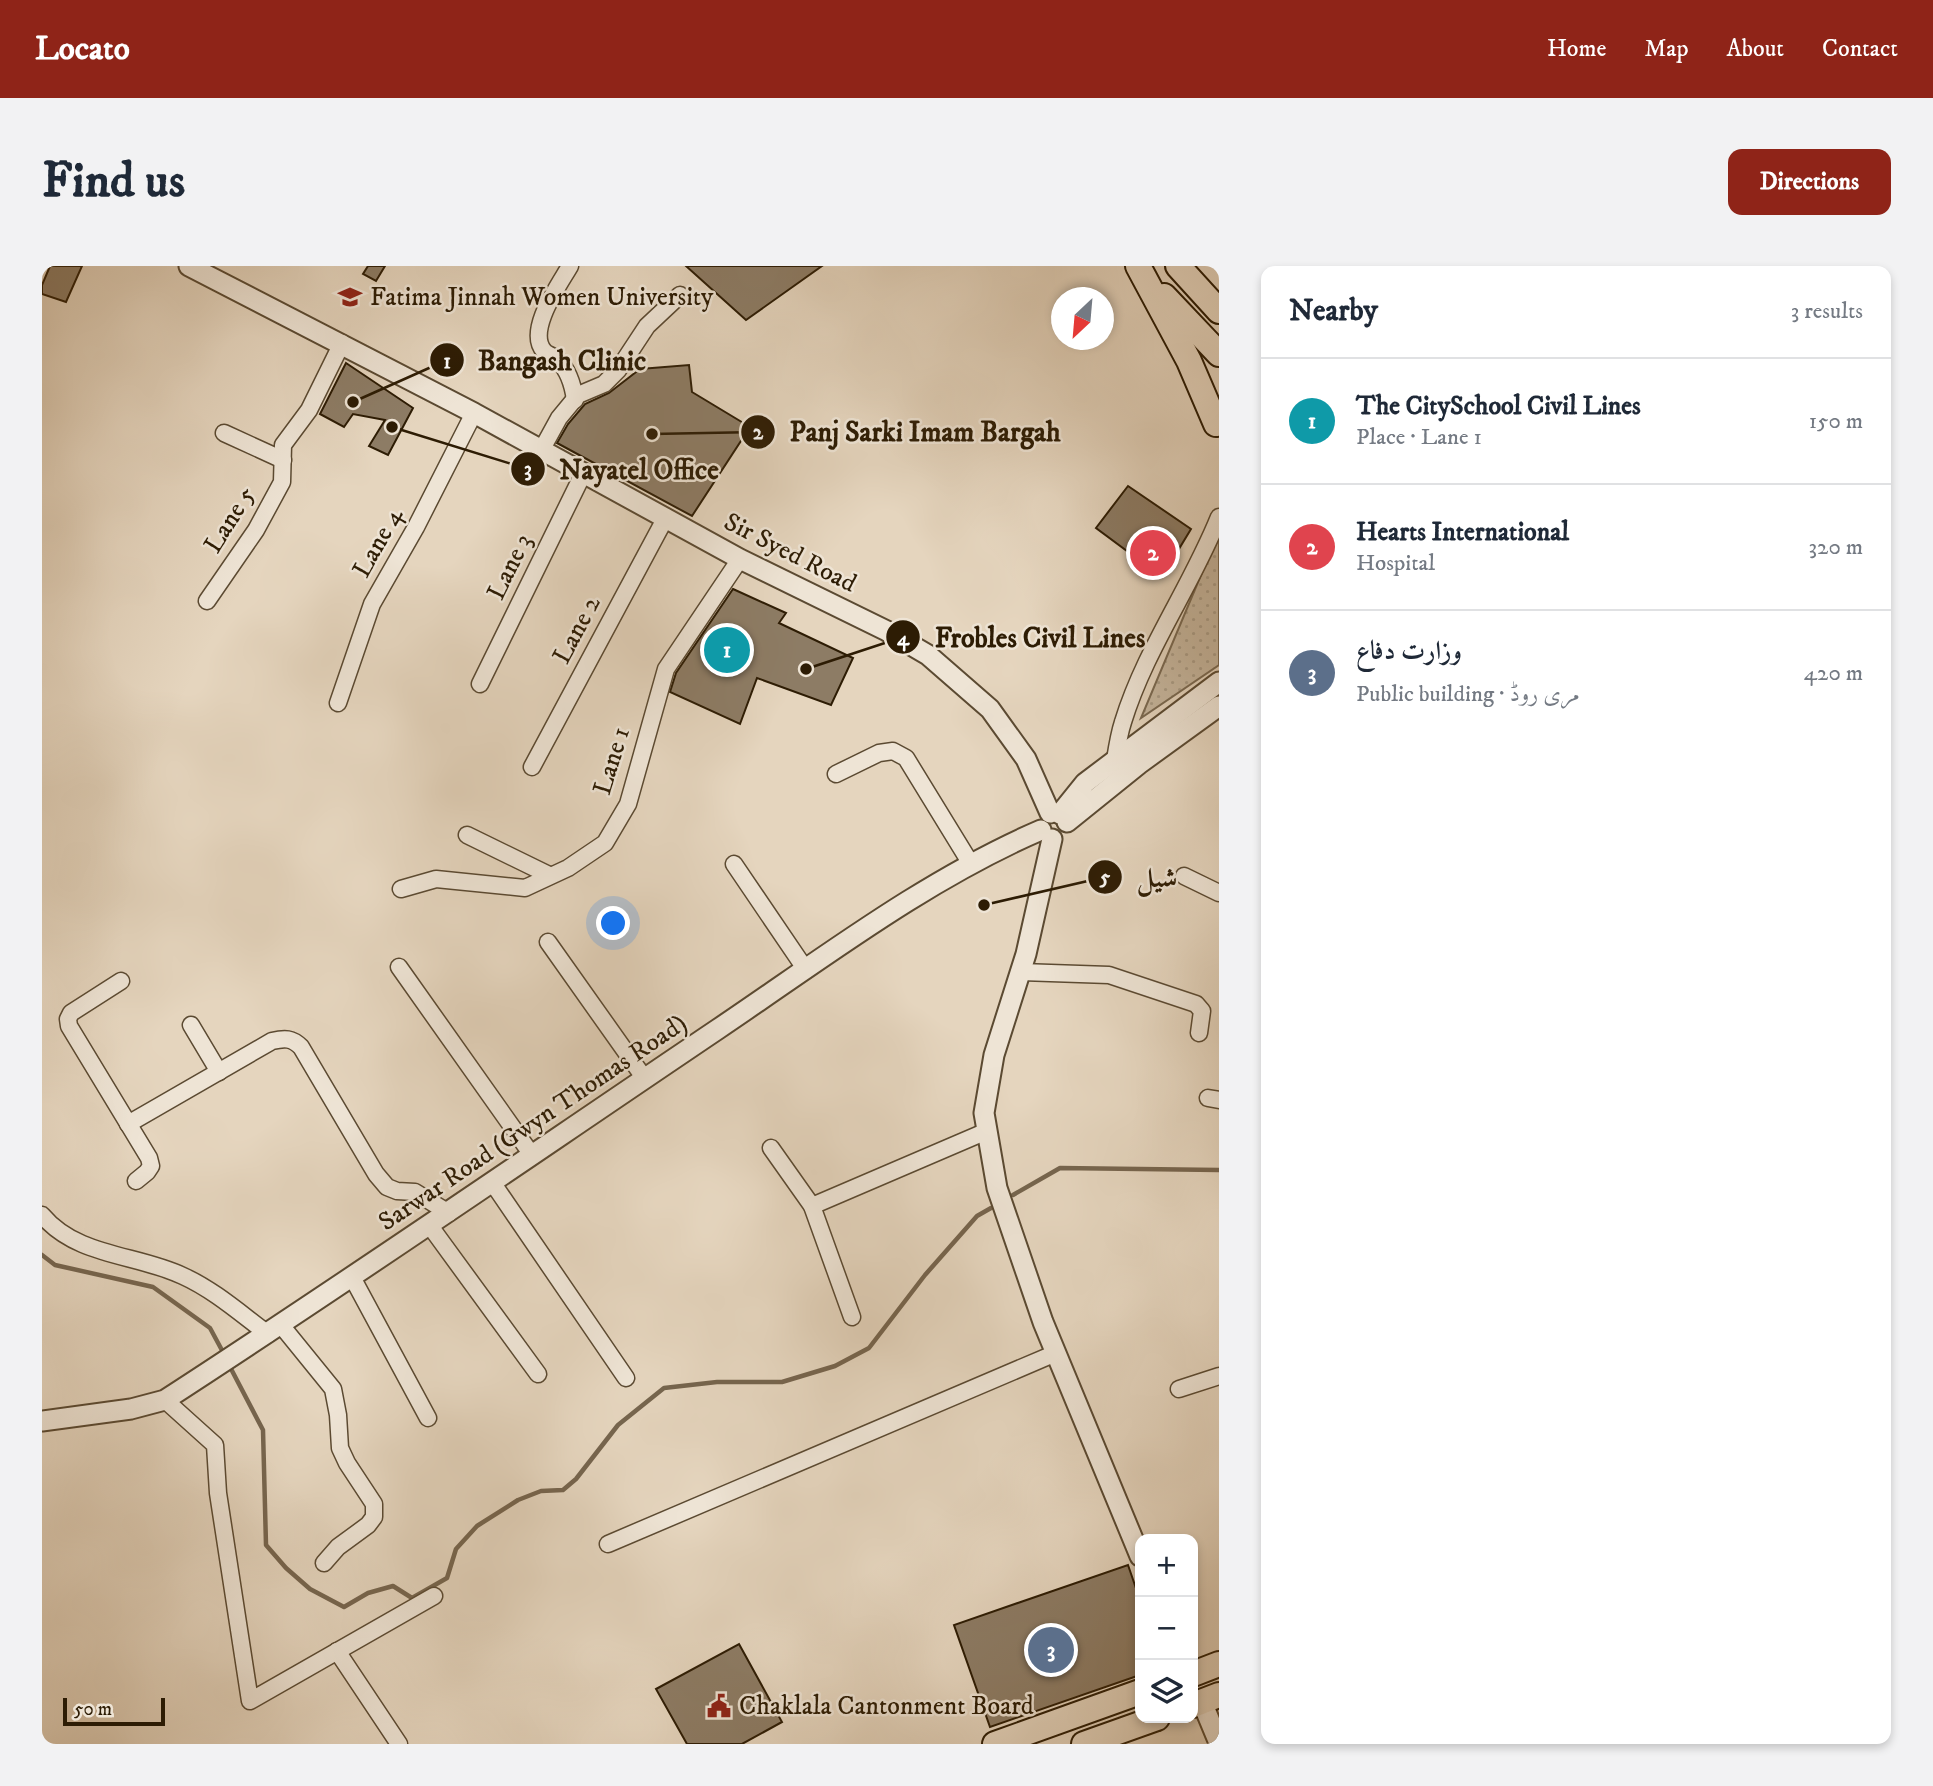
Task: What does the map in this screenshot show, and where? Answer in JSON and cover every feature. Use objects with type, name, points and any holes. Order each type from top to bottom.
[{"type":"main road","points":[[1138,266],[1219,354]]},
{"type":"main road","points":[[1138,266],[1189,361],[1217,433]]},
{"type":"main road","points":[[1178,266],[1219,311]]},
{"type":"main road","points":[[1198,1672],[1219,1664]]},
{"type":"main road","points":[[995,1744],[1135,1694]]},
{"type":"main road","points":[[1084,1744],[1143,1723]]},
{"type":"street","name":"Sir Syed Road","points":[[189,266],[342,343],[542,449],[740,559],[928,655],[990,709],[1026,759],[1054,824]]},
{"type":"street","points":[[570,266],[539,321],[538,337],[543,350],[557,360],[569,374],[575,400]]},
{"type":"street","points":[[542,449],[559,418],[578,396],[604,384],[618,370],[647,326],[680,295]]},
{"type":"street","name":"Lane 5","points":[[207,601],[256,530],[282,481],[283,445],[309,410],[342,343]]},
{"type":"street","name":"Lane 4","points":[[338,703],[372,604],[416,527],[474,413]]},
{"type":"street","name":"Lane 5","points":[[224,433],[283,460]]},
{"type":"street","name":"Lane 3","points":[[480,684],[584,472]]},
{"type":"street","name":"Lane 2","points":[[532,767],[666,517]]},
{"type":"street","points":[[1115,760],[1122,724],[1135,690],[1205,552],[1219,517]]},
{"type":"street","name":"Lane 1","points":[[401,889],[436,879],[525,888],[568,867],[605,843],[628,804],[666,669],[740,559]]},
{"type":"street","name":"Sarwar Road (Gwyn Thomas Road)","points":[[1054,824],[1085,783],[1219,682]]},
{"type":"street","name":"Sarwar Road (Gwyn Thomas Road)","points":[[42,1421],[131,1409],[165,1400],[430,1226],[908,902],[1001,847],[1054,824],[1219,706]]},
{"type":"street","points":[[836,774],[879,753],[893,751],[906,758],[971,864]]},
{"type":"street","points":[[1054,824],[1021,972],[994,1055],[984,1113],[997,1188],[1043,1322],[1135,1544]]},
{"type":"street","points":[[467,835],[549,875]]},
{"type":"street","points":[[734,864],[806,970]]},
{"type":"street","points":[[1184,876],[1219,893]]},
{"type":"street","points":[[548,942],[645,1079]]},
{"type":"street","points":[[399,967],[532,1155]]},
{"type":"street","points":[[1021,972],[1109,975],[1196,1004],[1203,1017],[1199,1032]]},
{"type":"street","points":[[121,981],[71,1013],[68,1019],[69,1026],[149,1158],[151,1166],[136,1181]]},
{"type":"street","points":[[191,1025],[219,1072]]},
{"type":"street","points":[[128,1124],[272,1041],[286,1038],[294,1040],[301,1047],[376,1174],[387,1187],[397,1191],[415,1192],[449,1213]]},
{"type":"street","points":[[812,1206],[987,1131]]},
{"type":"street","points":[[771,1148],[812,1206],[852,1317]]},
{"type":"street","points":[[492,1182],[626,1378]]},
{"type":"street","points":[[42,1214],[50,1224],[73,1241],[183,1276],[274,1329],[333,1389],[341,1448],[347,1463],[374,1504],[374,1517],[368,1525],[338,1547],[324,1563]]},
{"type":"street","points":[[430,1226],[538,1374]]},
{"type":"street","points":[[352,1277],[428,1418]]},
{"type":"street","points":[[608,1544],[1056,1353]]},
{"type":"street","points":[[1179,1390],[1219,1376]]},
{"type":"street","points":[[165,1400],[215,1445],[218,1493],[250,1701],[434,1596]]},
{"type":"street","points":[[337,1651],[399,1744]]},
{"type":"street","points":[[1205,1701],[1219,1743]]},
{"type":"shaded area","points":[[1219,535],[1219,665],[1141,718],[1209,556]]},
{"type":"building","points":[[50,266],[82,266],[66,302],[42,294],[42,285]]},
{"type":"building","points":[[368,266],[385,266],[376,281],[363,274]]},
{"type":"building","points":[[686,266],[822,266],[746,320]]},
{"type":"building","points":[[346,363],[413,408],[388,455],[369,446],[385,420],[353,414],[344,427],[320,414]]},
{"type":"building","points":[[689,365],[692,392],[750,427],[692,516],[557,443],[568,424],[585,404],[609,393],[640,369]]},
{"type":"building","points":[[1128,486],[1191,529],[1162,577],[1096,528]]},
{"type":"building","points":[[733,589],[786,613],[779,623],[853,658],[831,705],[757,678],[740,724],[670,692],[676,673]]},
{"type":"building","points":[[1128,1565],[1135,1585],[1135,1677],[990,1727],[954,1625]]},
{"type":"building","name":"Chaklala Cantonment Board","points":[[739,1644],[782,1722],[742,1744],[687,1744],[656,1689]]},
{"type":"waterway","points":[[1013,1195],[1060,1168],[1219,1170]]},
{"type":"waterway","points":[[229,1365],[263,1430],[266,1545],[286,1568],[310,1589],[344,1607],[368,1593],[393,1586],[412,1598],[447,1578],[456,1549],[477,1526],[518,1500],[541,1491],[563,1490],[576,1479],[618,1425],[664,1388],[717,1382],[782,1382],[835,1366],[869,1348],[925,1275],[977,1216],[991,1208]]},
{"type":"waterway","points":[[42,1255],[55,1265],[153,1287],[210,1328],[224,1354]]},
{"type":"place","name":"Fatima Jinnah Women University","points":[[350,297]]},
{"type":"place","name":"Bangash Clinic","points":[[353,402]]},
{"type":"place","name":"Nayatel Office","points":[[392,427]]},
{"type":"place","name":"Panj Sarki Imam Bargah","points":[[652,434]]},
{"type":"place","name":"Hearts International","points":[[1153,553]]},
{"type":"place","name":"The CitySchool Civil Lines","points":[[727,650]]},
{"type":"place","name":"Frobles Civil Lines","points":[[806,669]]},
{"type":"place","name":"شیل","points":[[984,905]]},
{"type":"place","name":"وزارت دفاع","points":[[1051,1650]]},
{"type":"place","name":"Chaklala Cantonment Board","points":[[719,1706]]}]
